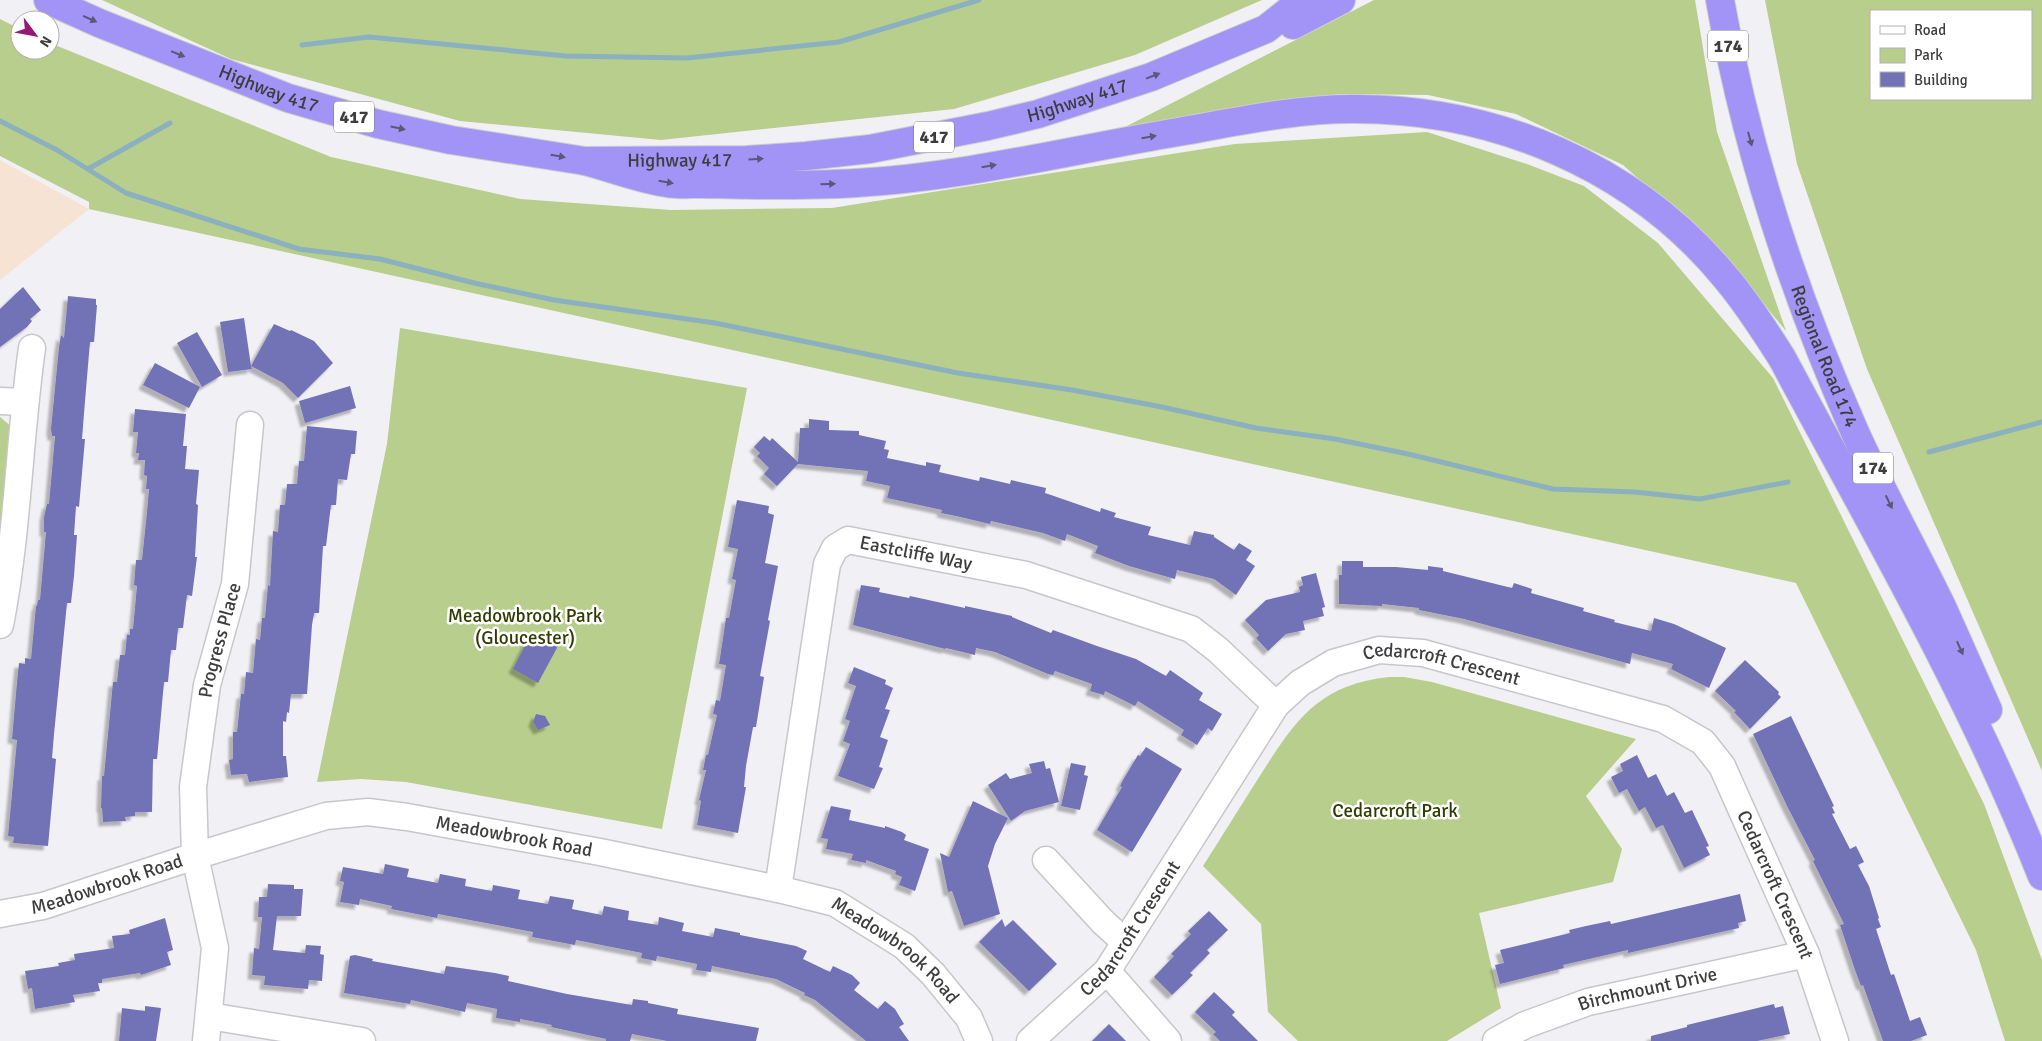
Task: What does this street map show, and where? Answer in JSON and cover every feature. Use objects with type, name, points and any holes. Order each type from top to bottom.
[{"type":"highway","name":"Highway 417","points":[[48,0],[99,23],[288,98],[378,124],[451,140],[585,161],[747,160],[870,148],[922,140],[1005,122],[1073,103],[1151,77],[1266,29],[1290,10],[1308,0]]},
{"type":"highway","points":[[1266,29],[1295,24],[1341,0]]},
{"type":"highway","name":"Regional Road 174","points":[[1720,0],[1738,91],[1759,174],[1807,316],[1854,432],[1943,609],[2042,832]]},
{"type":"highway","points":[[585,161],[667,183],[801,185],[857,183],[970,169],[1293,113],[1350,108],[1394,110],[1471,121],[1509,131],[1602,172],[1632,192],[1685,234],[1726,278],[1761,325],[1786,367],[1967,707],[2025,832],[2042,876]]},
{"type":"street","points":[[1,616],[17,503],[12,402],[32,348]]},
{"type":"street","name":"Progress Place","points":[[206,1041],[214,948],[195,856],[193,787],[207,685],[235,584],[250,425]]},
{"type":"street","name":"Eastcliffe Way","points":[[778,889],[828,564],[835,548],[848,540],[1026,575],[1191,629],[1218,650],[1276,706]]},
{"type":"street","name":"Cedarcroft Crescent","points":[[1030,1041],[1107,971],[1276,706],[1300,683],[1333,663],[1379,650],[1423,653],[1663,719],[1703,742],[1722,766],[1806,954],[1835,1041]]},
{"type":"street","name":"Meadowbrook Road","points":[[0,914],[43,906],[195,856],[326,816],[368,812],[407,817],[600,852],[778,889],[835,903],[904,946],[933,974],[968,1018],[979,1041]]},
{"type":"street","points":[[1046,860],[1103,922],[1125,942]]},
{"type":"street","name":"Birchmount Drive","points":[[1496,1041],[1525,1025],[1588,1002],[1806,954]]},
{"type":"street","points":[[1107,971],[1168,1041]]},
{"type":"street","points":[[208,1016],[362,1041]]},
{"type":"shaded area","points":[[0,160],[89,209],[0,280]]},
{"type":"green space","points":[[102,0],[1262,0],[1135,55],[954,109],[661,140],[460,121],[231,59]]},
{"type":"green space","points":[[1374,0],[1695,0],[1717,132],[1786,331],[1723,254],[1623,165],[1516,114],[1428,95],[1338,94],[1125,127]]},
{"type":"green space","points":[[1765,0],[2042,0],[2042,771],[1867,369],[1797,164]]},
{"type":"green space","points":[[0,19],[10,24],[10,60],[60,60],[60,47],[331,157],[520,199],[671,210],[832,208],[1235,144],[1427,132],[1527,164],[1584,186],[1658,243],[1773,378],[1984,804],[2042,960],[2042,1041],[2005,1041],[1976,950],[1796,583],[89,209],[89,202],[0,156]]},
{"type":"green space","name":"Meadowbrook Park (Gloucester)","points":[[400,328],[747,388],[662,829],[406,782],[361,779],[317,782],[387,444]]},
{"type":"green space","points":[[0,417],[13,428],[4,530],[0,529]]},
{"type":"green space","name":"Cedarcroft Park","points":[[1404,677],[1432,682],[1636,739],[1586,796],[1622,849],[1613,882],[1479,913],[1501,1008],[1447,1041],[1298,1041],[1268,1012],[1261,924],[1203,866],[1249,792],[1295,725],[1324,698],[1364,681]]},
{"type":"building","points":[[23,287],[41,310],[30,319],[32,321],[27,327],[0,347],[0,309]]},
{"type":"building","points":[[68,296],[96,299],[97,305],[94,342],[90,342],[82,439],[85,439],[79,507],[76,506],[74,535],[77,535],[74,576],[71,603],[67,603],[54,734],[52,758],[56,759],[48,846],[13,843],[14,837],[8,836],[17,740],[12,739],[19,663],[25,664],[25,658],[31,659],[36,606],[38,600],[40,600],[46,532],[44,532],[44,517],[47,504],[49,504],[55,436],[52,436],[51,429],[59,347],[61,335],[64,338]]},
{"type":"building","points":[[244,318],[252,369],[228,372],[220,322]]},
{"type":"building","points":[[274,324],[314,341],[333,363],[298,398],[283,383],[251,366]]},
{"type":"building","points":[[197,332],[222,375],[202,387],[177,343]]},
{"type":"building","points":[[155,363],[200,387],[189,408],[143,385]]},
{"type":"building","points":[[350,386],[356,408],[305,423],[299,401]]},
{"type":"building","points":[[135,409],[186,414],[183,446],[187,446],[185,469],[199,470],[196,504],[198,505],[195,557],[197,557],[192,596],[187,595],[183,628],[178,628],[176,650],[171,650],[168,682],[164,682],[157,759],[153,759],[152,812],[135,812],[135,816],[125,817],[126,821],[103,822],[101,808],[102,776],[104,776],[113,682],[117,682],[120,655],[125,655],[127,635],[130,635],[130,629],[133,629],[137,586],[134,585],[136,560],[142,560],[149,489],[146,489],[147,476],[144,475],[145,460],[138,460],[139,453],[136,453],[138,432],[133,432]]},
{"type":"building","points":[[809,419],[829,421],[829,430],[859,431],[859,435],[886,441],[884,449],[889,450],[887,458],[926,466],[926,462],[941,465],[939,472],[979,481],[980,477],[1010,484],[1011,480],[1046,488],[1045,493],[1100,512],[1101,508],[1116,513],[1114,517],[1151,527],[1148,535],[1190,545],[1194,531],[1214,535],[1214,537],[1234,550],[1239,543],[1252,551],[1246,560],[1255,566],[1236,595],[1214,579],[1177,570],[1175,579],[1129,566],[1095,553],[1098,546],[1067,534],[1065,541],[1043,533],[991,521],[990,524],[941,513],[942,510],[887,498],[890,486],[866,481],[868,471],[798,464],[777,486],[764,474],[769,468],[757,456],[760,453],[754,447],[764,436],[770,441],[772,438],[798,462],[800,428],[809,428]]},
{"type":"building","points":[[307,426],[357,431],[355,454],[351,454],[347,480],[338,479],[336,505],[331,505],[326,546],[323,546],[319,613],[314,613],[312,625],[307,694],[291,694],[289,713],[287,712],[286,722],[283,721],[283,756],[286,756],[288,777],[249,782],[247,774],[231,775],[229,760],[233,759],[233,732],[237,732],[241,694],[244,694],[246,672],[253,673],[256,639],[260,640],[262,618],[265,618],[268,585],[270,586],[273,531],[278,532],[280,505],[285,505],[287,484],[297,484],[299,461],[304,461]]},
{"type":"building","points":[[737,500],[769,506],[768,513],[774,515],[765,563],[778,566],[760,676],[764,677],[756,727],[753,727],[746,766],[744,787],[746,787],[738,833],[697,825],[701,801],[699,800],[706,770],[703,770],[717,715],[713,714],[716,700],[720,701],[726,665],[719,664],[726,618],[729,618],[736,580],[732,579],[738,549],[728,547]]},
{"type":"building","points":[[1342,561],[1363,561],[1363,567],[1396,567],[1428,570],[1428,566],[1443,568],[1443,571],[1512,588],[1514,583],[1532,589],[1531,593],[1584,608],[1583,611],[1615,620],[1614,622],[1651,631],[1654,618],[1674,624],[1726,648],[1709,688],[1671,669],[1673,664],[1632,653],[1630,664],[1464,619],[1419,610],[1419,608],[1382,604],[1382,606],[1339,604],[1339,575],[1342,575]]},
{"type":"building","points":[[1316,573],[1325,607],[1322,608],[1324,616],[1303,621],[1305,630],[1286,634],[1268,651],[1256,638],[1259,635],[1245,620],[1266,600],[1300,592],[1299,587],[1303,585],[1301,577]]},
{"type":"building","points":[[861,585],[880,588],[879,592],[909,598],[910,596],[1012,616],[1051,633],[1053,630],[1136,659],[1166,676],[1170,670],[1203,693],[1199,700],[1222,714],[1212,731],[1208,728],[1197,745],[1181,735],[1184,730],[1138,701],[1135,706],[1105,691],[1104,695],[1090,691],[1092,684],[1055,671],[1053,675],[1048,674],[995,652],[976,648],[975,655],[853,625]]},
{"type":"building","points":[[532,632],[558,646],[538,683],[513,669]]},
{"type":"building","points":[[1745,660],[1779,692],[1778,694],[1781,697],[1750,729],[1734,712],[1736,711],[1715,691]]},
{"type":"building","points":[[854,667],[886,680],[885,684],[893,688],[885,709],[890,710],[880,737],[888,740],[879,767],[883,768],[874,789],[838,776],[850,744],[843,741],[850,721],[845,719],[856,686],[848,683]]},
{"type":"building","points":[[536,714],[545,716],[550,725],[538,730],[533,722]]},
{"type":"building","points":[[1791,716],[1834,806],[1832,807],[1835,813],[1832,814],[1850,849],[1856,846],[1864,862],[1858,865],[1869,886],[1879,918],[1881,927],[1876,929],[1891,975],[1894,974],[1910,1021],[1920,1017],[1927,1035],[1911,1041],[1883,1041],[1863,985],[1861,986],[1855,970],[1840,925],[1844,924],[1753,734]]},
{"type":"building","points":[[1146,747],[1182,769],[1132,852],[1097,830],[1122,787],[1120,786],[1123,780],[1138,755],[1140,756]]},
{"type":"building","points":[[1637,755],[1648,778],[1656,774],[1667,796],[1674,792],[1685,813],[1692,810],[1709,846],[1706,847],[1710,855],[1684,868],[1663,825],[1656,828],[1645,807],[1639,811],[1627,789],[1619,793],[1611,777],[1623,771],[1620,764]]},
{"type":"building","points":[[1044,761],[1046,769],[1050,768],[1059,802],[1025,811],[1011,821],[988,785],[1006,773],[1010,779],[1032,773],[1029,764]]},
{"type":"building","points":[[1071,763],[1086,766],[1084,775],[1088,776],[1080,810],[1061,806]]},
{"type":"building","points":[[973,801],[1008,818],[995,844],[988,866],[1000,914],[964,926],[952,891],[948,892],[940,853],[949,857]]},
{"type":"building","points":[[831,806],[851,810],[849,820],[885,828],[885,826],[902,832],[906,835],[904,840],[929,849],[915,891],[899,885],[902,877],[895,874],[896,871],[866,860],[866,863],[851,860],[853,854],[826,849],[828,839],[821,838]]},
{"type":"building","points":[[385,864],[409,869],[407,877],[438,883],[440,874],[466,879],[465,886],[492,891],[493,885],[520,890],[518,899],[548,904],[550,896],[574,900],[572,909],[602,915],[604,906],[629,911],[628,920],[658,925],[659,917],[684,923],[682,931],[713,937],[715,928],[796,946],[807,951],[803,959],[830,972],[833,966],[852,975],[860,983],[854,990],[878,1009],[885,1001],[895,1009],[904,1024],[899,1027],[909,1041],[866,1041],[815,1000],[804,995],[805,993],[776,979],[712,966],[711,972],[696,970],[697,964],[657,956],[656,961],[641,958],[642,953],[576,940],[575,945],[532,937],[533,932],[438,914],[437,918],[391,909],[392,906],[360,899],[359,905],[340,902],[344,882],[340,881],[343,867],[383,874]]},
{"type":"building","points":[[268,884],[294,885],[294,889],[303,889],[301,916],[277,916],[273,950],[305,953],[306,945],[321,946],[320,954],[324,955],[322,981],[309,980],[308,989],[264,985],[265,976],[252,975],[254,948],[259,949],[262,917],[258,917],[259,897],[267,897]]},
{"type":"building","points":[[1740,894],[1746,921],[1738,923],[1739,928],[1628,953],[1628,950],[1563,965],[1564,968],[1500,984],[1495,965],[1504,963],[1500,950],[1570,933],[1569,930],[1586,926],[1610,921],[1611,924]]},
{"type":"building","points":[[1209,911],[1228,930],[1207,950],[1210,953],[1190,973],[1193,975],[1172,995],[1154,977],[1174,956],[1171,954],[1191,934],[1188,931]]},
{"type":"building","points":[[165,918],[173,950],[167,952],[171,965],[141,975],[140,973],[102,979],[102,983],[98,983],[100,991],[73,995],[75,1002],[35,1009],[32,988],[28,989],[25,971],[59,966],[58,963],[75,960],[74,954],[114,948],[112,936],[130,934],[129,930]]},
{"type":"building","points":[[1002,919],[1005,927],[1013,920],[1057,964],[1029,991],[979,942]]},
{"type":"building","points":[[355,955],[373,959],[372,961],[444,974],[446,966],[495,973],[509,976],[508,981],[567,994],[632,1005],[633,999],[648,1001],[648,1003],[678,1009],[677,1014],[759,1028],[756,1041],[667,1041],[632,1034],[630,1041],[606,1041],[606,1039],[551,1027],[552,1025],[520,1019],[520,1022],[496,1018],[497,1009],[467,1003],[465,1012],[411,1000],[410,1004],[344,993],[350,956]]},
{"type":"building","points":[[1214,992],[1235,1012],[1232,1015],[1258,1041],[1220,1041],[1213,1034],[1216,1032],[1195,1012]]},
{"type":"building","points":[[1774,1004],[1775,1008],[1783,1006],[1790,1034],[1757,1041],[1651,1041],[1651,1036],[1687,1027],[1687,1025]]},
{"type":"building","points":[[145,1006],[161,1008],[156,1041],[119,1041],[122,1008],[145,1011]]},
{"type":"building","points":[[1109,1024],[1126,1041],[1092,1041]]},
{"type":"waterway","points":[[302,45],[369,37],[566,56],[687,58],[839,42],[979,0]]},
{"type":"waterway","points":[[0,121],[57,150],[126,193],[299,249],[380,259],[474,283],[554,300],[715,323],[958,373],[1072,390],[1162,407],[1256,428],[1335,439],[1408,454],[1553,489],[1635,492],[1700,499],[1788,482]]},
{"type":"waterway","points":[[88,169],[170,123]]},
{"type":"waterway","points":[[1929,452],[2042,422]]}]
